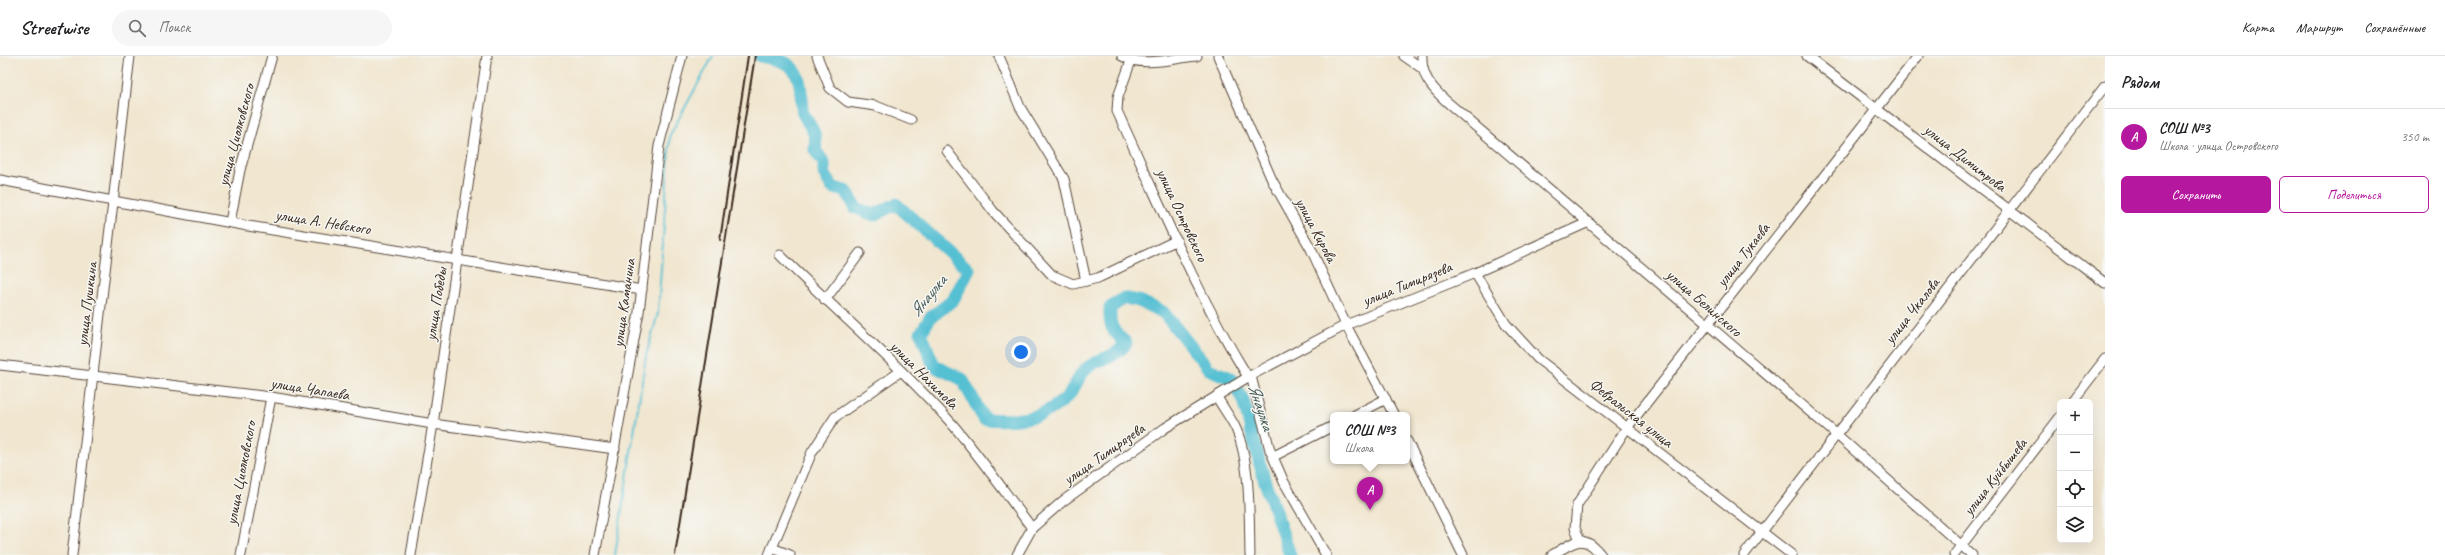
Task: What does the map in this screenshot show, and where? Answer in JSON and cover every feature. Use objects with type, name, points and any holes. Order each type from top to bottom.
[{"type":"street","name":"улица Пушкина","points":[[72,555],[130,56]]},
{"type":"street","name":"улица Циолковского","points":[[230,222],[240,170],[272,56]]},
{"type":"street","name":"улица Победы","points":[[411,555],[433,424],[488,56]]},
{"type":"street","name":"улица Каманина","points":[[595,555],[642,290],[659,146],[682,56]]},
{"type":"street","points":[[817,56],[830,88],[848,102],[876,106],[911,120]]},
{"type":"street","points":[[999,56],[1020,107],[1064,180],[1086,281]]},
{"type":"street","points":[[1122,56],[1131,61],[1197,56]]},
{"type":"street","name":"улица Кирова","points":[[1218,56],[1272,180],[1311,249],[1346,325],[1392,412]]},
{"type":"street","points":[[1404,56],[1423,69]]},
{"type":"street","points":[[1422,56],[1423,69]]},
{"type":"street","name":"улица Димитрова","points":[[1807,56],[1877,108],[2008,211],[2105,283]]},
{"type":"street","name":"улица Тукаева","points":[[1580,540],[1575,528],[1577,505],[1626,429],[1918,56]]},
{"type":"street","name":"улица Островского","points":[[1131,61],[1118,97],[1117,110],[1177,240],[1246,378],[1270,450],[1274,456],[1284,482],[1326,555]]},
{"type":"street","name":"улица Белинского","points":[[1423,69],[1431,87],[1446,101],[1589,222],[1707,326],[1836,434],[1972,555]]},
{"type":"street","name":"улица Чкалова","points":[[1744,555],[2105,86]]},
{"type":"street","points":[[947,151],[993,211],[1052,275],[1073,284],[1098,278],[1177,240]]},
{"type":"street","name":"улица А. Невского","points":[[0,180],[230,222],[642,290]]},
{"type":"street","name":"улица Тимирязева","points":[[1017,555],[1032,528],[1063,501],[1159,433],[1246,378],[1346,325],[1475,273],[1589,222]]},
{"type":"street","points":[[825,300],[860,253]]},
{"type":"street","name":"улица Нахимова","points":[[780,255],[825,300],[901,370],[953,426],[1032,528]]},
{"type":"street","name":"Февральская улица","points":[[1475,273],[1506,324],[1538,359],[1626,429],[1792,555]]},
{"type":"street","points":[[2074,399],[2105,359]]},
{"type":"street","name":"улица Чапаева","points":[[0,365],[271,397],[433,424],[615,449]]},
{"type":"street","points":[[790,555],[770,552],[812,452],[836,417],[901,370]]},
{"type":"street","points":[[1220,395],[1236,430],[1241,446],[1249,497],[1250,555]]},
{"type":"street","name":"улица Циолковского","points":[[241,555],[271,397]]},
{"type":"street","points":[[1361,412],[1386,399]]},
{"type":"street","name":"улица Куйбышева","points":[[1954,555],[2057,421]]},
{"type":"street","points":[[1274,456],[1330,428]]},
{"type":"street","points":[[1410,447],[1463,555]]},
{"type":"street","points":[[1552,555],[1580,540],[1587,541],[1601,555]]},
{"type":"waterway","points":[[615,555],[646,356],[658,313],[670,135],[713,56]]},
{"type":"waterway","name":"Янаулка","points":[[760,56],[776,59],[789,65],[797,75],[800,83],[803,113],[813,130],[816,144],[815,150],[824,163],[824,173],[832,187],[847,192],[856,208],[874,215],[896,204],[969,270],[953,300],[930,318],[921,333],[934,366],[962,379],[984,419],[1007,420],[1028,418],[1048,411],[1058,405],[1070,394],[1086,369],[1096,362],[1117,353],[1126,343],[1112,328],[1110,308],[1124,298],[1139,301],[1163,312],[1209,369],[1232,379],[1243,400],[1264,479],[1290,555]]},
{"type":"railway","points":[[720,240],[748,56]]},
{"type":"railway","points":[[675,555],[755,56]]},
{"type":"place","name":"СОШ №3","points":[[1370,510]]}]
